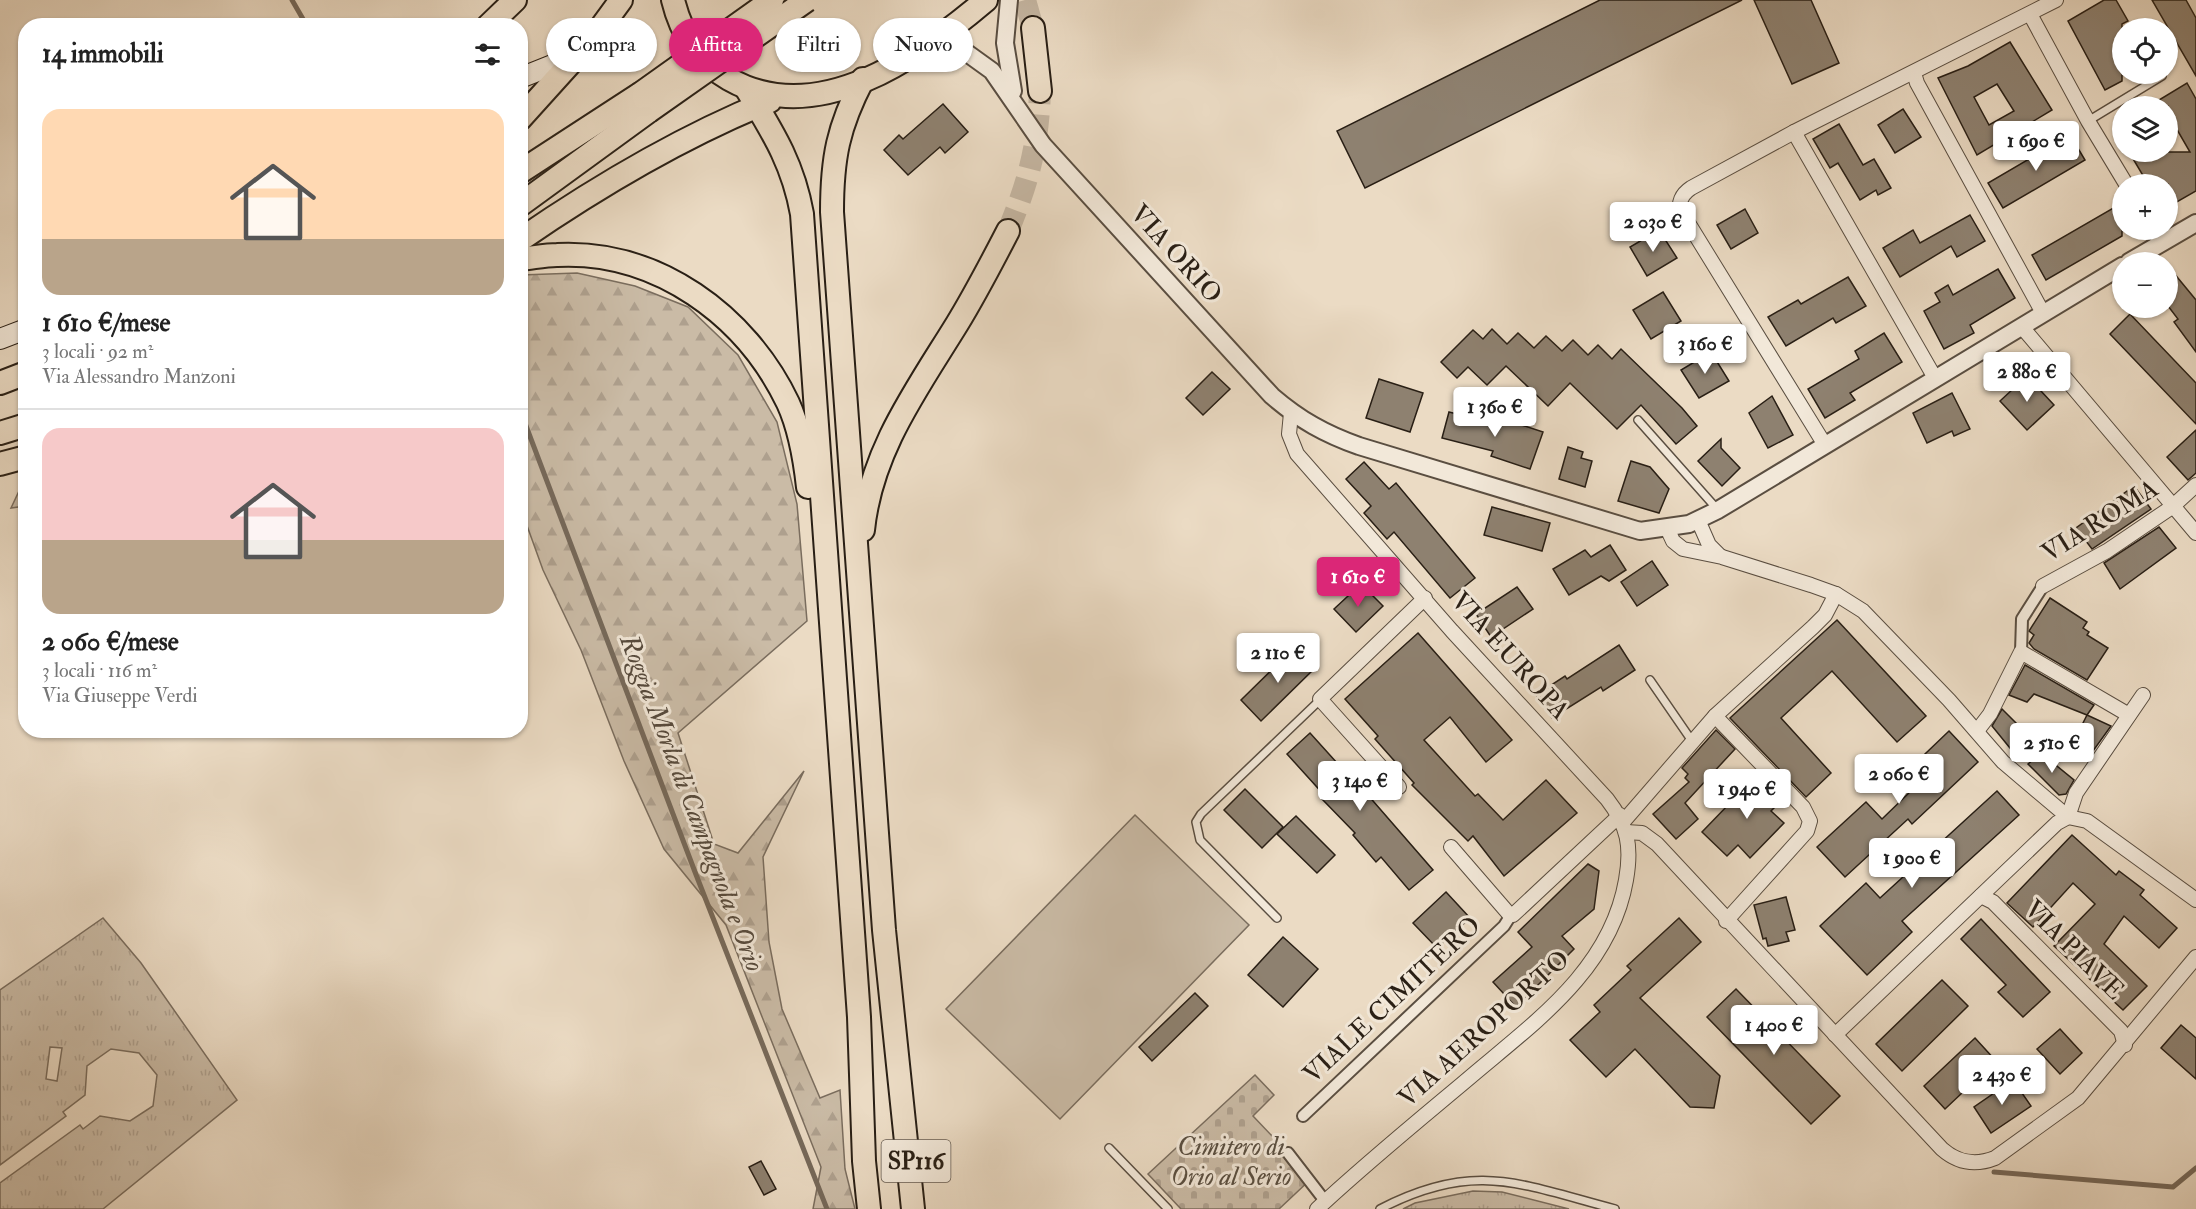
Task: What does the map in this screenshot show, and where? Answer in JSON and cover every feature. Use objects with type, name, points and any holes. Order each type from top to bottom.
[{"type":"highway","points":[[496,18],[515,0]]},
{"type":"highway","points":[[608,18],[621,0]]},
{"type":"highway","points":[[673,0],[682,28],[694,49],[720,75],[751,97],[788,160],[797,183],[802,214],[859,1017],[864,1161],[869,1209]]},
{"type":"highway","points":[[528,199],[772,0]]},
{"type":"highway","points":[[528,168],[645,103],[807,0]]},
{"type":"highway","points":[[963,18],[986,0]]},
{"type":"highway","points":[[1033,28],[1040,91]]},
{"type":"highway","points":[[528,110],[563,72]]},
{"type":"highway","points":[[528,235],[631,168],[751,97],[811,96],[832,92],[877,72]]},
{"type":"highway","points":[[863,79],[841,123],[832,169],[832,212],[884,930],[913,1209]]},
{"type":"highway","points":[[858,580],[865,512],[877,471],[893,431],[909,399],[985,276],[1008,231]]},
{"type":"highway","points":[[528,258],[570,255],[617,261],[652,271],[688,289],[745,336],[789,404],[799,434],[807,477],[818,616],[824,651],[836,693]]},
{"type":"highway","points":[[0,383],[18,376]]},
{"type":"highway","points":[[0,433],[18,427]]},
{"type":"highway","points":[[0,464],[18,458]]},
{"type":"highway","points":[[0,474],[18,471]]},
{"type":"highway","points":[[859,1017],[884,1209]]},
{"type":"highway","name":"SP116","points":[[902,1115],[926,1209]]},
{"type":"main road","points":[[528,75],[546,67]]},
{"type":"main road","points":[[0,339],[18,332]]},
{"type":"street","name":"VIA ORIO","points":[[1009,0],[1005,43],[1006,59],[1010,81],[1028,125]]},
{"type":"street","points":[[1825,445],[1680,207],[1683,195],[1691,188],[1794,132],[2056,0]]},
{"type":"street","points":[[2030,14],[2088,121],[2120,174]]},
{"type":"street","name":"VIA ORIO","points":[[973,57],[1003,83],[1042,145],[1272,396],[1292,413],[1331,436],[1483,485],[1640,531],[1666,528],[1698,520],[1718,510],[2112,272]]},
{"type":"street","points":[[1914,73],[1917,83],[2043,313]]},
{"type":"street","points":[[1794,132],[1935,378]]},
{"type":"street","points":[[2178,229],[2196,223]]},
{"type":"street","points":[[2140,252],[2154,240]]},
{"type":"street","points":[[2022,327],[2196,534]]},
{"type":"street","name":"VIA EUROPA","points":[[1292,413],[1289,434],[1297,454],[1623,823]]},
{"type":"street","name":"VIA ROMA","points":[[1977,730],[1990,714],[2021,652],[2022,619],[2043,586],[2107,551],[2172,507],[2196,485]]},
{"type":"street","points":[[1698,520],[1709,545],[1722,557]]},
{"type":"street","points":[[1666,528],[1673,541],[1683,549],[1722,557],[1836,594],[1863,611],[1977,730],[2003,762],[2068,817],[2087,821],[2196,900]]},
{"type":"street","points":[[1450,847],[1511,915],[1623,823],[1715,716],[1825,615],[1836,594]]},
{"type":"street","points":[[1399,787],[1320,700],[1425,598]]},
{"type":"street","points":[[2021,652],[2129,715]]},
{"type":"street","points":[[1835,1035],[2057,823],[2068,817],[2076,793],[2143,695]]},
{"type":"street","points":[[1715,716],[1803,807],[1810,821],[1807,831],[1726,921]]},
{"type":"street","points":[[1623,823],[1657,844],[1726,921],[1942,1149],[1965,1162],[1985,1162],[1995,1158],[2079,1098],[2196,957]]},
{"type":"street","name":"VIA AEROPORTO","points":[[1321,1205],[1528,1027],[1588,968],[1610,935],[1621,904],[1628,870],[1623,823]]},
{"type":"street","name":"VIA PIAVE","points":[[1981,896],[1993,902],[2121,1031],[2125,1045]]},
{"type":"street","name":"VIALE CIMITERO","points":[[1303,1116],[1504,926],[1511,915]]},
{"type":"street","points":[[1288,1153],[1321,1205]]},
{"type":"lane","points":[[2088,121],[2149,84]]},
{"type":"lane","points":[[1638,420],[1718,510]]},
{"type":"lane","points":[[1650,680],[1692,741]]},
{"type":"lane","points":[[1277,918],[1200,840],[1196,822],[1201,814],[1320,700]]},
{"type":"lane","points":[[1109,1148],[1168,1209]]},
{"type":"lane","points":[[1380,1209],[1420,1189],[1453,1181],[1503,1180],[1615,1209]]},
{"type":"green space","points":[[577,273],[635,286],[688,307],[738,355],[777,422],[797,504],[807,621],[678,733],[714,844],[738,853],[804,771],[763,857],[769,942],[782,1009],[820,1098],[840,1090],[845,1169],[855,1209],[813,1209],[821,1167],[726,925],[664,849],[624,761],[581,650],[543,570],[528,528],[528,275]]},
{"type":"green space","points":[[18,493],[18,507],[11,508]]},
{"type":"green space","points":[[1135,815],[1249,925],[1060,1119],[946,1009]]},
{"type":"green space","points":[[103,918],[141,963],[237,1100],[103,1209],[0,1209],[0,1183],[80,1125],[83,1129],[100,1116],[130,1121],[153,1106],[157,1075],[139,1053],[111,1049],[87,1066],[85,1095],[63,1112],[66,1116],[0,1165],[0,990]],"holes":[[[50,1047],[62,1048],[57,1081],[46,1079]]]},
{"type":"green space","name":"Cimitero di Orio al Serio","points":[[1255,1075],[1274,1095],[1253,1116],[1312,1178],[1279,1209],[1181,1209],[1148,1174]]},
{"type":"green space","points":[[1473,1191],[1502,1192],[1569,1209],[1403,1209],[1415,1203]]},
{"type":"building","points":[[1600,0],[1742,0],[1365,188],[1337,131]]},
{"type":"building","points":[[1754,0],[1811,0],[1839,63],[1792,84]]},
{"type":"building","points":[[2104,0],[2116,0],[2126,18],[2112,18],[2112,84],[2116,84],[2105,90],[2068,21]]},
{"type":"building","points":[[2152,0],[2186,0],[2196,18],[2196,76],[2178,45],[2178,18],[2162,18]]},
{"type":"building","points":[[2010,42],[2052,110],[1977,155],[1938,78],[1968,66]],"holes":[[[1997,84],[2014,111],[1989,125],[1974,97]]]},
{"type":"building","points":[[2187,83],[2196,99],[2196,191],[2178,201],[2178,174],[2142,174],[2135,162],[2178,162],[2178,152],[2190,152],[2178,131],[2178,96],[2166,96]]},
{"type":"building","points":[[943,104],[968,132],[945,153],[940,147],[908,175],[884,150],[899,135],[903,139]]},
{"type":"building","points":[[1903,109],[1921,137],[1895,153],[1878,125]]},
{"type":"building","points":[[1839,124],[1863,165],[1874,159],[1891,188],[1878,195],[1876,190],[1860,200],[1838,163],[1830,168],[1813,139]]},
{"type":"building","points":[[2070,135],[2085,160],[2003,208],[1988,183]]},
{"type":"building","points":[[1745,209],[1758,233],[1731,249],[1717,225]]},
{"type":"building","points":[[2112,209],[2112,240],[2115,240],[2046,280],[2032,255]]},
{"type":"building","points":[[1970,215],[1985,241],[1957,257],[1951,246],[1900,277],[1883,248],[1913,230],[1920,243]]},
{"type":"building","points":[[1659,230],[1677,258],[1647,276],[1630,247]]},
{"type":"building","points":[[1998,269],[2015,298],[1970,325],[1974,333],[1944,349],[1924,311],[1940,302],[1935,293],[1948,285],[1953,295]]},
{"type":"building","points":[[1848,277],[1866,306],[1836,323],[1833,318],[1786,346],[1768,317],[1798,300],[1801,304]]},
{"type":"building","points":[[2178,278],[2196,300],[2196,352],[2174,322],[2178,319]]},
{"type":"building","points":[[1663,292],[1681,321],[1651,339],[1633,310]]},
{"type":"building","points":[[2126,318],[2134,318],[2196,383],[2196,424],[2110,334]]},
{"type":"building","points":[[1492,329],[1507,344],[1518,333],[1534,348],[1546,336],[1562,351],[1573,340],[1588,355],[1598,345],[1612,359],[1621,349],[1682,408],[1697,426],[1676,444],[1641,405],[1617,429],[1570,383],[1548,406],[1506,366],[1487,385],[1468,367],[1457,378],[1441,362],[1473,330],[1483,339]]},
{"type":"building","points":[[1884,333],[1902,362],[1850,393],[1855,400],[1825,418],[1808,389],[1859,359],[1855,351]]},
{"type":"building","points":[[1711,352],[1729,381],[1699,398],[1681,370]]},
{"type":"building","points":[[1212,372],[1230,389],[1203,415],[1186,398]]},
{"type":"building","points":[[2027,376],[2054,405],[2027,430],[2000,401]]},
{"type":"building","points":[[1379,379],[1423,393],[1410,432],[1366,418]]},
{"type":"building","points":[[1952,393],[1970,429],[1954,436],[1952,431],[1927,443],[1913,413]]},
{"type":"building","points":[[1772,396],[1793,435],[1768,448],[1749,413]]},
{"type":"building","points":[[1449,412],[1501,425],[1503,419],[1543,432],[1530,469],[1491,456],[1493,451],[1442,438]]},
{"type":"building","points":[[2196,430],[2196,473],[2188,480],[2167,457]]},
{"type":"building","points":[[1721,439],[1721,448],[1740,468],[1722,486],[1698,461]]},
{"type":"building","points":[[1568,447],[1583,452],[1581,458],[1592,461],[1585,487],[1559,479]]},
{"type":"building","points":[[1631,461],[1650,467],[1669,489],[1659,513],[1618,501]]},
{"type":"building","points":[[1364,462],[1389,489],[1396,483],[1475,578],[1450,598],[1394,532],[1387,539],[1364,513],[1371,506],[1346,479]]},
{"type":"building","points":[[2134,486],[2151,509],[2092,549],[2076,528]]},
{"type":"building","points":[[1492,507],[1550,523],[1542,551],[1484,535]]},
{"type":"building","points":[[2159,527],[2176,548],[2120,589],[2104,563]]},
{"type":"building","points":[[1610,545],[1626,570],[1609,581],[1601,576],[1569,595],[1553,569],[1585,550],[1591,557]]},
{"type":"building","points":[[1652,561],[1668,585],[1637,606],[1621,582]]},
{"type":"building","points":[[1361,584],[1383,606],[1356,632],[1334,609]]},
{"type":"building","points":[[1517,587],[1533,609],[1491,637],[1476,614]]},
{"type":"building","points":[[2050,598],[2087,622],[2083,628],[2089,632],[2087,635],[2108,648],[2087,680],[2034,649],[2029,643],[2034,635],[2029,631]]},
{"type":"building","points":[[1837,620],[1926,716],[1897,742],[1832,671],[1781,718],[1831,773],[1806,797],[1730,718]]},
{"type":"building","points":[[1418,633],[1512,740],[1486,762],[1450,717],[1424,740],[1475,796],[1478,794],[1503,820],[1546,780],[1577,813],[1504,876],[1473,836],[1468,841],[1412,785],[1414,783],[1375,739],[1378,736],[1345,699]]},
{"type":"building","points":[[1619,645],[1635,670],[1603,691],[1601,687],[1552,718],[1536,695],[1565,676],[1567,679]]},
{"type":"building","points":[[1295,647],[1315,668],[1261,721],[1241,700]]},
{"type":"building","points":[[2025,665],[2094,705],[2087,715],[2034,694],[2027,702],[2009,695]]},
{"type":"building","points":[[2002,709],[2025,732],[2010,748],[1992,726]]},
{"type":"building","points":[[2087,715],[2111,726],[2093,751],[2076,737]]},
{"type":"building","points":[[1716,730],[1735,749],[1685,803],[1698,819],[1676,839],[1653,814],[1689,782],[1685,778],[1688,774],[1682,768]]},
{"type":"building","points":[[1949,731],[1978,762],[1912,824],[1908,819],[1845,877],[1817,847],[1866,802],[1882,819],[1914,788],[1902,776]]},
{"type":"building","points":[[1310,733],[1347,774],[1350,771],[1370,791],[1367,794],[1433,870],[1409,890],[1381,857],[1376,862],[1353,835],[1355,833],[1322,799],[1325,796],[1287,754]]},
{"type":"building","points":[[2041,753],[2074,780],[2066,794],[2059,795],[2028,764]]},
{"type":"building","points":[[1758,774],[1783,799],[1771,811],[1784,823],[1750,858],[1738,845],[1727,856],[1702,832]]},
{"type":"building","points":[[1245,789],[1283,827],[1262,848],[1224,810]]},
{"type":"building","points":[[1997,791],[2019,815],[1902,921],[1912,932],[1867,975],[1820,926],[1866,883],[1880,898]]},
{"type":"building","points":[[1296,816],[1335,855],[1317,873],[1277,834]]},
{"type":"building","points":[[2072,835],[2116,875],[2119,871],[2144,890],[2140,895],[2177,928],[2159,948],[2124,916],[2104,944],[2147,986],[2123,1010],[2054,946],[2095,904],[2073,883],[2033,927],[2007,903]]},
{"type":"building","points":[[1588,864],[1599,871],[1594,909],[1562,936],[1574,949],[1516,1007],[1493,982],[1532,947],[1518,932]]},
{"type":"building","points":[[1446,892],[1470,918],[1437,948],[1413,923]]},
{"type":"building","points":[[1786,897],[1795,930],[1786,932],[1789,941],[1768,946],[1766,938],[1763,939],[1754,905]]},
{"type":"building","points":[[1679,918],[1701,942],[1640,998],[1720,1076],[1714,1108],[1690,1107],[1635,1049],[1606,1077],[1570,1040],[1600,1012],[1594,1005],[1631,970],[1627,966]]},
{"type":"building","points":[[1981,919],[2050,992],[2023,1017],[1998,992],[2006,985],[1961,939]]},
{"type":"building","points":[[1283,937],[1318,969],[1283,1007],[1248,975]]},
{"type":"building","points":[[1942,980],[1968,1006],[1902,1071],[1876,1044]]},
{"type":"building","points":[[1736,989],[1840,1096],[1811,1124],[1707,1017]]},
{"type":"building","points":[[1195,993],[1208,1006],[1152,1061],[1139,1047]]},
{"type":"building","points":[[2181,1025],[2196,1038],[2196,1079],[2161,1048]]},
{"type":"building","points":[[2060,1029],[2082,1053],[2060,1074],[2037,1049]]},
{"type":"building","points":[[1975,1038],[1996,1061],[1945,1109],[1924,1086]]},
{"type":"building","points":[[2013,1080],[2031,1106],[1991,1133],[1974,1107]]},
{"type":"building","points":[[761,1161],[776,1189],[764,1195],[749,1167]]},
{"type":"waterway","name":"Roggia Morla di Campagnola e Orio","points":[[292,0],[302,18]]},
{"type":"waterway","name":"Roggia Morla di Campagnola e Orio","points":[[528,431],[695,872],[827,1209]]},
{"type":"waterway","points":[[1994,1172],[2173,1187],[2196,1168]]},
{"type":"tunnel","points":[[1025,0],[1033,28]]},
{"type":"tunnel","points":[[1008,231],[1022,195],[1035,146],[1040,91]]}]
